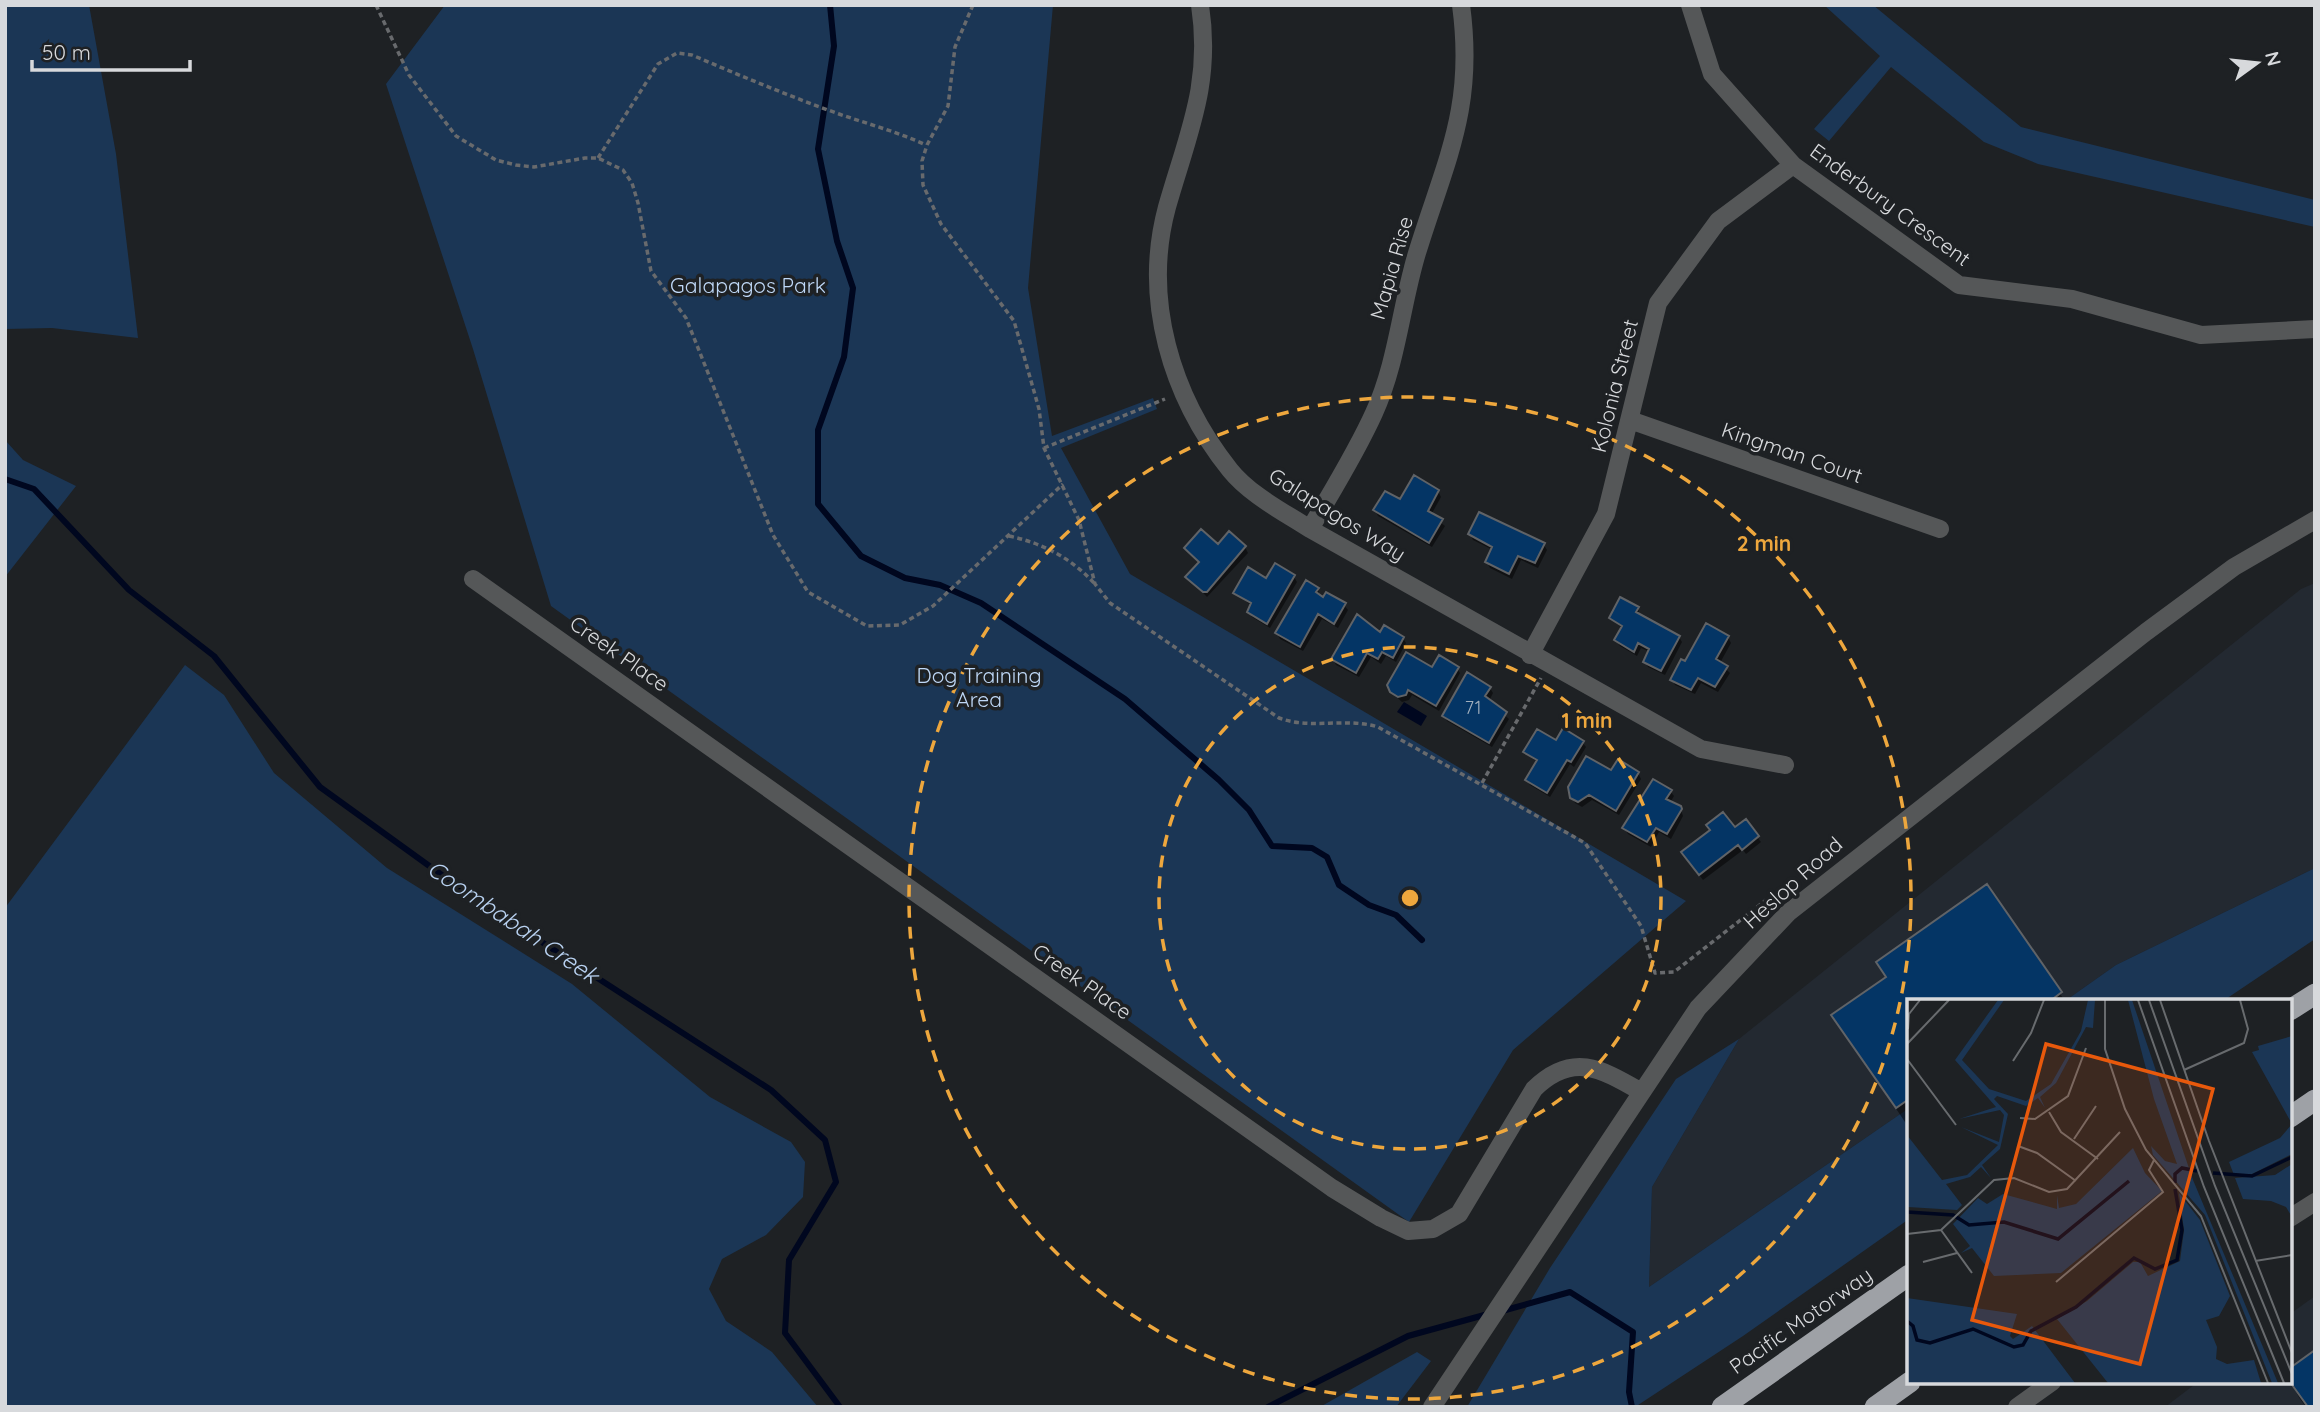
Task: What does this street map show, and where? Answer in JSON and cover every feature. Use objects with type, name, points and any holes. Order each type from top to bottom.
[{"type":"highway","points":[[2292,1009],[2315,994]]},
{"type":"highway","points":[[2292,1116],[2315,1100]]},
{"type":"highway","name":"Pacific Motorway","points":[[1722,1407],[1907,1276]]},
{"type":"highway","points":[[1875,1407],[1907,1384]]},
{"type":"street","name":"Galapagos Way","points":[[1200,5],[1203,72],[1197,111],[1167,209],[1160,248],[1158,292],[1164,340],[1181,393],[1230,471],[1265,500],[1310,529],[1548,666],[1701,749],[1785,765]]},
{"type":"street","name":"Mapia Rise","points":[[1310,529],[1374,413],[1387,377],[1409,281],[1460,123],[1465,89],[1466,41],[1461,5]]},
{"type":"street","name":"Enderbury Crescent","points":[[1690,5],[1712,75],[1793,165],[1959,285],[2072,299],[2202,335],[2315,330]]},
{"type":"street","name":"Kolonia Street","points":[[1530,655],[1606,514],[1658,303],[1718,221],[1793,165]]},
{"type":"street","name":"Kingman Court","points":[[1630,420],[1940,529]]},
{"type":"street","name":"Heslop Road","points":[[1432,1407],[1640,1091],[1698,1008],[1788,912],[1976,762],[2157,624],[2234,567],[2315,520]]},
{"type":"street","name":"Creek Place","points":[[473,579],[1332,1188],[1408,1231],[1433,1229],[1459,1214],[1534,1088],[1548,1075],[1566,1068],[1585,1066],[1640,1091]]},
{"type":"street","points":[[2292,1217],[2315,1202]]},
{"type":"street","points":[[2017,1407],[2049,1384]]},
{"type":"path","points":[[376,5],[409,75],[456,136],[496,160],[516,165],[534,167],[569,159],[598,159],[623,170],[632,183],[651,271],[686,318],[773,535],[808,592],[867,626],[900,625],[933,606],[1063,484]]},
{"type":"path","points":[[973,5],[956,47],[948,106],[926,145],[922,172],[930,203],[941,224],[1014,321],[1040,409],[1044,448],[1079,520],[1095,584]]},
{"type":"path","points":[[598,159],[658,64],[677,53],[692,55],[840,114],[895,130],[926,145]]},
{"type":"path","points":[[1044,448],[1181,393]]},
{"type":"path","points":[[1009,536],[1032,541],[1067,559],[1095,584],[1111,603],[1279,718],[1305,724],[1365,723],[1482,783],[1585,843],[1642,926],[1655,974],[1674,972],[1770,897],[1788,912]]},
{"type":"path","points":[[1482,783],[1548,666]]},
{"type":"shaded area","points":[[2315,583],[2315,868],[2116,965],[2068,999],[1907,999],[1907,1109],[1649,1287],[1652,1187],[1739,1039],[2301,589]]},
{"type":"shaded area","points":[[1404,702],[1427,716],[1421,726],[1397,712]]},
{"type":"shaded area","points":[[2315,1296],[2315,1407],[2165,1407],[2195,1384],[2292,1384],[2292,1313]]},
{"type":"green space","points":[[5,5],[89,5],[116,154],[138,338],[52,328],[5,329]]},
{"type":"green space","name":"Galapagos Park","points":[[445,5],[1053,5],[1028,288],[1052,436],[1153,398],[1157,409],[1061,448],[1130,574],[1686,901],[1513,1050],[1409,1222],[551,606],[473,349],[386,84]]},
{"type":"green space","points":[[1824,5],[1873,5],[2021,127],[2315,200],[2315,227],[2038,164],[1984,142],[1891,67],[1829,141],[1814,129],[1880,56]]},
{"type":"green space","points":[[5,440],[23,460],[76,486],[5,577]]},
{"type":"green space","points":[[185,665],[224,695],[274,773],[387,868],[572,984],[710,1097],[791,1142],[805,1162],[803,1197],[766,1235],[722,1259],[709,1289],[726,1321],[772,1352],[818,1407],[5,1407],[5,908]]},
{"type":"green space","points":[[2315,868],[2315,939],[2226,999],[2068,999],[2116,965]]},
{"type":"green space","points":[[1739,1039],[1652,1187],[1649,1287],[1907,1109],[1907,1220],[1743,1336],[1635,1407],[1467,1407],[1550,1268],[1676,1079]]},
{"type":"green space","points":[[1417,1352],[1431,1361],[1396,1407],[1320,1407]]},
{"type":"building","points":[[1414,475],[1439,490],[1428,511],[1443,519],[1429,543],[1373,510],[1385,491],[1400,499]]},
{"type":"building","points":[[1479,512],[1545,543],[1535,563],[1518,556],[1509,574],[1485,562],[1492,547],[1468,534]]},
{"type":"building","points":[[1201,529],[1218,544],[1229,531],[1246,546],[1207,592],[1203,592],[1185,577],[1199,562],[1184,548]]},
{"type":"building","points":[[1275,563],[1295,575],[1267,624],[1247,612],[1251,603],[1233,593],[1248,567],[1266,578]]},
{"type":"building","points":[[1306,580],[1319,588],[1316,592],[1323,597],[1326,592],[1346,603],[1334,624],[1318,614],[1300,647],[1275,633]]},
{"type":"building","points":[[1620,597],[1639,607],[1636,612],[1680,636],[1661,671],[1643,662],[1649,649],[1638,643],[1634,652],[1614,640],[1622,626],[1609,618]]},
{"type":"building","points":[[1357,614],[1380,632],[1384,625],[1404,637],[1393,658],[1382,652],[1378,659],[1367,653],[1356,673],[1331,659]]},
{"type":"building","points":[[1706,623],[1729,636],[1716,659],[1728,666],[1715,687],[1698,678],[1691,690],[1670,680],[1681,659],[1685,661]]},
{"type":"building","points":[[1406,652],[1432,667],[1439,655],[1459,667],[1436,706],[1408,690],[1406,695],[1398,697],[1390,692],[1387,685]]},
{"type":"building","points":[[1467,672],[1491,687],[1485,696],[1507,712],[1489,743],[1442,716]]},
{"type":"building","points":[[1563,728],[1584,741],[1571,762],[1567,760],[1547,793],[1525,780],[1537,760],[1523,752],[1537,729],[1556,740]]},
{"type":"building","points":[[1586,756],[1611,770],[1618,759],[1639,772],[1616,811],[1589,795],[1578,802],[1570,798],[1568,787]]},
{"type":"building","points":[[1653,779],[1672,790],[1666,799],[1682,809],[1667,834],[1656,828],[1647,842],[1622,828]]},
{"type":"building","points":[[1723,812],[1735,827],[1746,819],[1759,836],[1742,850],[1738,845],[1699,875],[1681,852],[1710,830],[1706,825]]},
{"type":"building","points":[[1987,884],[2062,992],[2053,999],[1907,999],[1907,1100],[1896,1108],[1831,1015],[1886,977],[1876,962]]},
{"type":"building","points":[[2315,1350],[2315,1407],[2308,1407],[2291,1384],[2292,1367]]},
{"type":"waterway","points":[[830,5],[834,46],[818,149],[837,241],[853,288],[844,357],[818,430],[818,504],[861,556],[905,578],[940,585],[981,603],[1125,699],[1219,780],[1249,810],[1272,846],[1312,848],[1327,857],[1339,885],[1369,905],[1396,915],[1422,940]]},
{"type":"waterway","name":"Coombabah Creek","points":[[5,479],[34,489],[129,590],[214,656],[320,787],[475,899],[771,1090],[825,1140],[836,1182],[789,1260],[785,1333],[840,1407]]},
{"type":"waterway","name":"Coombabah Creek","points":[[1502,1311],[1570,1292],[1633,1332],[1629,1392],[1632,1407]]},
{"type":"waterway","name":"Coombabah Creek","points":[[1268,1407],[1408,1336],[1488,1314]]},
{"type":"park label","name":"Dog Training Area","points":[[979,688]]}]
